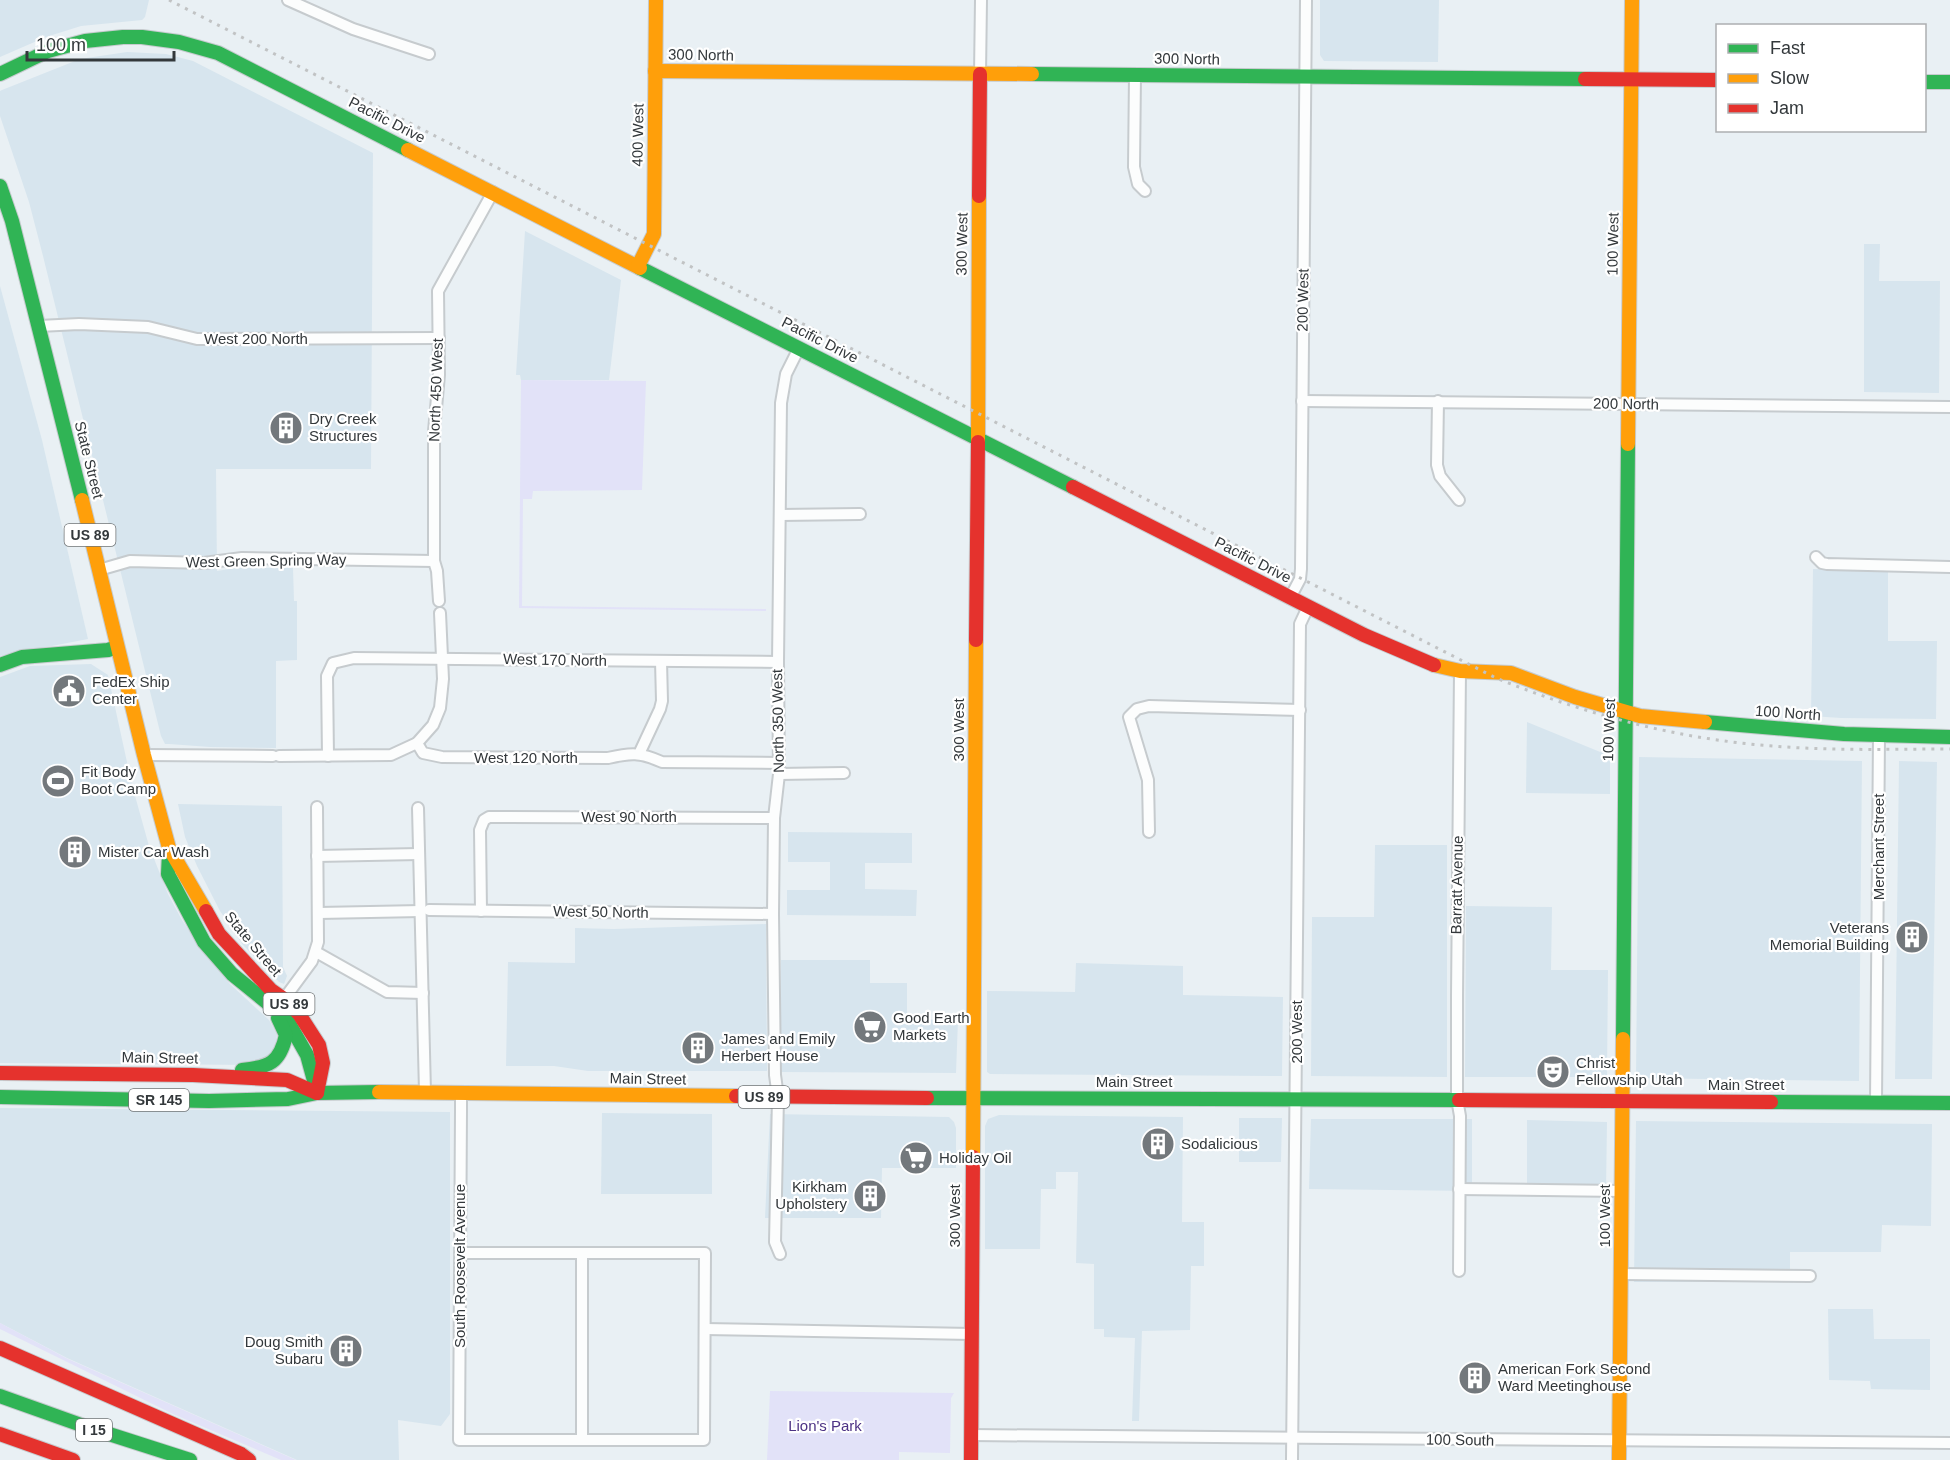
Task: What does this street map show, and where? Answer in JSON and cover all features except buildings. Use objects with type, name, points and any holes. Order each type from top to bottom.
[{"type":"main road","name":"400 West","points":[[638,266],[654,234],[656,0]]},
{"type":"main road","name":"100 West","points":[[1619,1460],[1632,0]]},
{"type":"main road","name":"Pacific Drive","points":[[0,74],[62,46],[111,37],[155,37],[218,53],[1308,607],[1440,667],[1511,673],[1625,712]]},
{"type":"main road","name":"300 North","points":[[655,71],[1716,80]]},
{"type":"main road","name":"300 West","points":[[971,1460],[980,74]]},
{"type":"main road","points":[[1926,82],[1950,82]]},
{"type":"main road","name":"State Street","points":[[0,186],[12,221],[39,326],[117,647],[169,848],[219,934],[271,990],[299,1014],[319,1045],[323,1063],[317,1093]]},
{"type":"main road","points":[[0,665],[22,657],[100,651],[117,647]]},
{"type":"main road","name":"100 North","points":[[1625,712],[1663,720],[1880,736],[1950,737]]},
{"type":"main road","name":"State Street","points":[[169,848],[168,874],[204,942],[214,955],[270,1007]]},
{"type":"main road","name":"US 89","points":[[193,1075],[211,1070],[260,1069],[276,1060],[281,1054],[286,1035],[283,1025],[270,1007]]},
{"type":"main road","name":"US 89","points":[[270,1007],[286,1018],[295,1031],[307,1055],[317,1093]]},
{"type":"main road","name":"Main Street","points":[[0,1073],[193,1075],[287,1080],[317,1093]]},
{"type":"main road","name":"Main Street","points":[[0,1097],[209,1101],[288,1099],[317,1093],[425,1092],[778,1097],[1950,1103]]},
{"type":"main road","points":[[0,1348],[241,1454],[249,1460]]},
{"type":"main road","name":"I 15","points":[[0,1396],[190,1460]]},
{"type":"main road","name":"I 15","points":[[0,1434],[73,1460]]},
{"type":"street","points":[[288,0],[352,29],[429,54]]},
{"type":"street","name":"300 West","points":[[980,74],[981,0]]},
{"type":"street","name":"200 West","points":[[1290,598],[1300,579],[1301,569],[1306,0]]},
{"type":"street","points":[[1135,75],[1134,167],[1138,184],[1145,191]]},
{"type":"street","name":"North 450 West","points":[[439,601],[434,561],[434,431],[440,375],[438,291],[493,192]]},
{"type":"street","name":"West 200 North","points":[[39,326],[79,324],[147,327],[197,339],[439,338]]},
{"type":"street","name":"North 350 West","points":[[780,1254],[775,1242],[778,1097],[775,1075],[773,914],[774,818],[780,769],[778,662],[781,404],[786,374],[799,348]]},
{"type":"street","name":"200 North","points":[[1302,401],[1950,407]]},
{"type":"street","points":[[1438,401],[1437,465],[1440,476],[1459,500]]},
{"type":"street","points":[[780,515],[860,514]]},
{"type":"street","points":[[1816,557],[1827,564],[1950,567]]},
{"type":"street","name":"West Green Spring Way","points":[[99,570],[130,561],[204,562],[242,558],[434,561]]},
{"type":"street","name":"200 West","points":[[1292,1460],[1300,624],[1308,607]]},
{"type":"street","points":[[144,755],[391,755],[417,743],[433,725],[440,708],[443,679],[440,613]]},
{"type":"street","name":"West 170 North","points":[[328,756],[327,676],[333,663],[354,658],[778,662]]},
{"type":"street","points":[[639,754],[662,701],[661,662]]},
{"type":"street","name":"Barratt Avenue","points":[[1459,1271],[1460,1116],[1457,1099],[1457,933],[1460,670]]},
{"type":"street","points":[[1149,832],[1148,780],[1129,717],[1137,709],[1149,706],[1300,710]]},
{"type":"street","name":"Merchant Street","points":[[1876,1102],[1880,736]]},
{"type":"street","name":"West 120 North","points":[[417,743],[423,753],[442,757],[608,758],[629,753],[648,756],[662,762],[844,773]]},
{"type":"street","points":[[284,999],[312,961],[318,942],[317,807]]},
{"type":"street","points":[[418,808],[419,854],[425,910],[423,993],[425,1092]]},
{"type":"street","name":"West 90 North","points":[[481,911],[480,830],[483,820],[494,816],[774,818]]},
{"type":"street","points":[[317,856],[419,854]]},
{"type":"street","name":"West 50 North","points":[[319,913],[425,910],[773,914]]},
{"type":"street","points":[[316,952],[387,992],[423,993]]},
{"type":"street","name":"South Roosevelt Avenue","points":[[461,1093],[459,1440],[582,1440]]},
{"type":"street","points":[[1459,1189],[1622,1191]]},
{"type":"street","points":[[460,1253],[582,1253],[705,1253],[704,1440],[582,1440],[582,1253]]},
{"type":"street","points":[[1621,1274],[1810,1276]]},
{"type":"street","points":[[705,1329],[971,1334]]},
{"type":"street","name":"100 South","points":[[971,1435],[1950,1443]]},
{"type":"shaded area","points":[[0,0],[149,0],[145,17],[142,20],[81,26],[46,37],[0,57]]},
{"type":"shaded area","points":[[1320,0],[1439,0],[1438,62],[1324,61],[1320,55]]},
{"type":"shaded area","points":[[127,52],[166,54],[193,61],[373,153],[371,469],[216,469],[217,571],[235,568],[293,568],[294,601],[297,601],[297,660],[276,661],[276,748],[165,744],[161,736],[29,202],[0,116],[0,91],[80,59]]},
{"type":"shaded area","points":[[525,231],[621,280],[609,380],[521,380],[520,375],[516,375]]},
{"type":"shaded area","points":[[1864,244],[1880,244],[1879,281],[1940,281],[1939,393],[1864,392]]},
{"type":"shaded area","points":[[0,286],[42,440],[88,639],[0,656]]},
{"type":"shaded area","points":[[1813,569],[1888,570],[1888,641],[1937,641],[1936,719],[1811,716]]},
{"type":"shaded area","points":[[91,664],[108,675],[132,785],[149,846],[168,894],[200,947],[230,984],[269,1020],[277,1034],[276,1048],[258,1065],[0,1063],[0,677],[30,666]]},
{"type":"shaded area","points":[[1527,722],[1610,756],[1610,794],[1526,793]]},
{"type":"shaded area","points":[[1639,757],[1862,761],[1859,1081],[1636,1078]]},
{"type":"shaded area","points":[[1899,761],[1937,762],[1932,1079],[1895,1079]]},
{"type":"shaded area","points":[[178,804],[282,806],[283,967],[287,976],[284,984],[279,982],[243,945],[220,911],[185,837]]},
{"type":"shaded area","points":[[788,832],[912,833],[912,863],[865,863],[865,889],[917,890],[916,916],[787,915],[787,890],[830,890],[830,862],[788,862]]},
{"type":"shaded area","points":[[1375,845],[1447,845],[1447,1077],[1311,1076],[1312,917],[1374,917]]},
{"type":"shaded area","points":[[1466,906],[1552,907],[1551,970],[1608,970],[1607,1077],[1465,1077]]},
{"type":"shaded area","points":[[766,924],[767,1071],[588,1071],[554,1066],[506,1066],[508,962],[575,963],[575,928],[614,929]]},
{"type":"shaded area","points":[[781,960],[870,960],[870,983],[907,983],[907,1019],[958,1020],[956,1073],[780,1072]]},
{"type":"shaded area","points":[[1076,963],[1183,966],[1183,995],[1283,997],[1282,1076],[990,1074],[987,1072],[987,991],[1075,992]]},
{"type":"shaded area","points":[[0,1108],[450,1112],[450,1414],[441,1426],[398,1420],[399,1460],[297,1460],[67,1358],[0,1323]]},
{"type":"shaded area","points":[[602,1113],[712,1114],[712,1194],[601,1194]]},
{"type":"shaded area","points":[[770,1114],[949,1117],[956,1128],[956,1168],[882,1168],[881,1218],[765,1218]]},
{"type":"shaded area","points":[[999,1115],[1183,1117],[1182,1222],[1204,1222],[1204,1266],[1191,1266],[1190,1330],[1142,1331],[1139,1421],[1132,1421],[1135,1338],[1104,1337],[1104,1329],[1094,1329],[1094,1264],[1076,1263],[1078,1172],[1056,1172],[1056,1189],[1041,1189],[1040,1249],[985,1249],[985,1126],[988,1119]]},
{"type":"shaded area","points":[[1239,1118],[1282,1118],[1281,1162],[1239,1162]]},
{"type":"shaded area","points":[[1311,1119],[1472,1119],[1472,1191],[1309,1189]]},
{"type":"shaded area","points":[[1527,1120],[1607,1122],[1606,1192],[1527,1191]]},
{"type":"shaded area","points":[[1636,1121],[1932,1124],[1931,1226],[1882,1225],[1881,1252],[1790,1252],[1790,1282],[1634,1282]]},
{"type":"shaded area","points":[[1828,1309],[1873,1309],[1874,1339],[1930,1339],[1930,1390],[1871,1389],[1870,1381],[1829,1380]]},
{"type":"green space","points":[[521,380],[646,381],[642,490],[533,491],[532,499],[523,499],[522,606],[766,609],[766,611],[519,608]]},
{"type":"green space","points":[[0,1323],[68,1359],[296,1460],[281,1460],[173,1414],[0,1329]]},
{"type":"green space","name":"Lion's Park","points":[[770,1391],[954,1393],[951,1398],[950,1453],[899,1452],[899,1460],[767,1460]]},
{"type":"railway","points":[[169,0],[1496,678],[1563,703],[1631,723],[1737,743],[1795,748],[1950,749]]},
{"type":"traffic: fast","points":[[0,74],[48,51],[85,41],[142,37],[179,42],[218,53],[408,150]]},
{"type":"traffic: fast","points":[[1032,74],[1585,79]]},
{"type":"traffic: fast","points":[[1926,82],[1950,82]]},
{"type":"traffic: fast","points":[[0,186],[12,221],[82,500]]},
{"type":"traffic: fast","points":[[640,268],[1073,487]]},
{"type":"traffic: fast","points":[[1623,1039],[1628,444]]},
{"type":"traffic: fast","points":[[0,665],[22,657],[108,650],[117,647]]},
{"type":"traffic: fast","points":[[1705,722],[1844,734],[1950,737]]},
{"type":"traffic: fast","points":[[169,853],[168,874],[204,942],[232,974],[286,1018],[307,1055],[316,1088]]},
{"type":"traffic: fast","points":[[242,1070],[266,1065],[277,1058],[286,1035],[278,1018]]},
{"type":"traffic: fast","points":[[0,1097],[209,1101],[288,1099],[317,1093],[379,1092]]},
{"type":"traffic: fast","points":[[927,1098],[1459,1100]]},
{"type":"traffic: fast","points":[[1771,1102],[1950,1103]]},
{"type":"traffic: fast","points":[[0,1396],[190,1460]]},
{"type":"traffic: slow","points":[[638,266],[654,234],[656,0]]},
{"type":"traffic: slow","points":[[1628,444],[1632,0]]},
{"type":"traffic: slow","points":[[655,71],[1032,74]]},
{"type":"traffic: slow","points":[[408,150],[640,268]]},
{"type":"traffic: slow","points":[[978,442],[979,196]]},
{"type":"traffic: slow","points":[[82,500],[169,848],[206,911]]},
{"type":"traffic: slow","points":[[973,1157],[976,640]]},
{"type":"traffic: slow","points":[[1434,665],[1460,671],[1511,673],[1575,697],[1640,716],[1705,722]]},
{"type":"traffic: slow","points":[[1619,1460],[1623,1039]]},
{"type":"traffic: slow","points":[[379,1092],[736,1096]]},
{"type":"traffic: jam","points":[[979,196],[980,74]]},
{"type":"traffic: jam","points":[[1585,79],[1716,80]]},
{"type":"traffic: jam","points":[[976,640],[978,442]]},
{"type":"traffic: jam","points":[[1073,487],[1364,635],[1434,665]]},
{"type":"traffic: jam","points":[[206,911],[219,934],[271,990],[299,1014],[319,1045],[323,1063],[317,1093]]},
{"type":"traffic: jam","points":[[0,1073],[193,1075],[287,1080],[317,1093]]},
{"type":"traffic: jam","points":[[736,1096],[927,1098]]},
{"type":"traffic: jam","points":[[1459,1100],[1771,1102]]},
{"type":"traffic: jam","points":[[971,1460],[973,1157]]},
{"type":"traffic: jam","points":[[0,1348],[241,1454],[249,1460]]},
{"type":"traffic: jam","points":[[0,1434],[73,1460]]},
{"type":"place","name":"Dry Creek Structures","points":[[286,428]]},
{"type":"place","name":"FedEx Ship Center","points":[[69,691]]},
{"type":"place","name":"Fit Body Boot Camp","points":[[58,781]]},
{"type":"place","name":"Mister Car Wash","points":[[75,852]]},
{"type":"place","name":"Veterans Memorial Building","points":[[1912,937]]},
{"type":"place","name":"Good Earth Markets","points":[[870,1027]]},
{"type":"place","name":"James and Emily Herbert House","points":[[698,1048]]},
{"type":"place","name":"Christ Fellowship Utah","points":[[1553,1072]]},
{"type":"place","name":"Sodalicious","points":[[1158,1144]]},
{"type":"place","name":"Holiday Oil","points":[[916,1158]]},
{"type":"place","name":"Kirkham Upholstery","points":[[870,1196]]},
{"type":"place","name":"Doug Smith Subaru","points":[[346,1351]]},
{"type":"place","name":"American Fork Second Ward Meetinghouse","points":[[1475,1378]]}]
